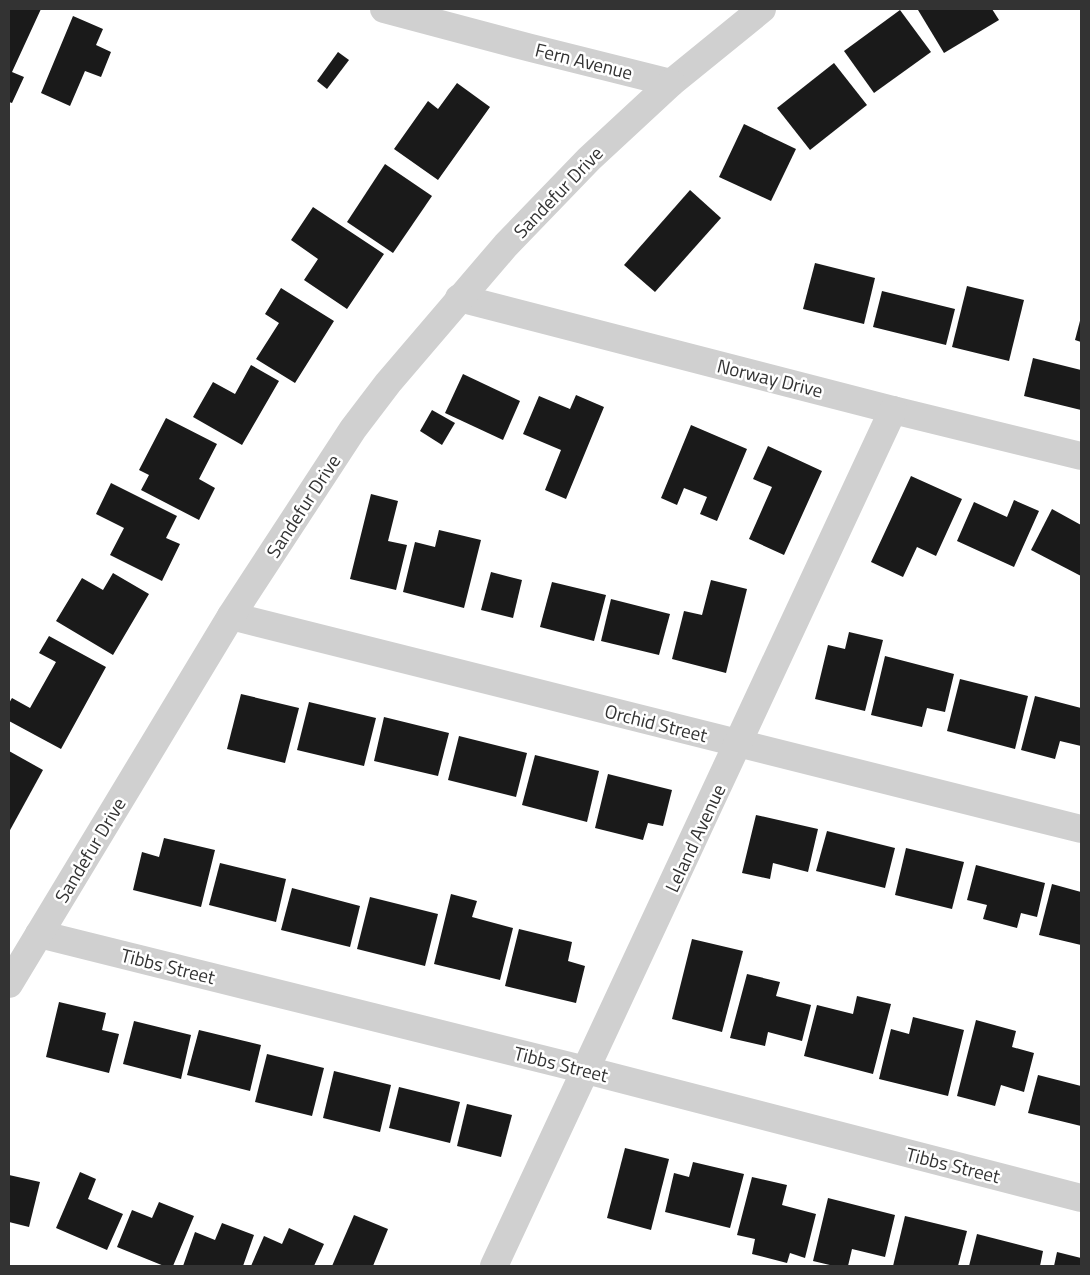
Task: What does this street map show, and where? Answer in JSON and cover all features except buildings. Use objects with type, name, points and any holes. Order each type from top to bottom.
[{"type":"street","name":"Fern Avenue","points":[[384,9],[671,83]]},
{"type":"street","points":[[671,83],[762,9]]},
{"type":"street","name":"Sandefur Drive","points":[[9,984],[231,616],[353,430],[388,383],[506,245],[589,159],[671,83]]},
{"type":"street","name":"Norway Drive","points":[[459,298],[893,410],[1081,456]]},
{"type":"street","name":"Leland Avenue","points":[[494,1266],[739,744],[893,410]]},
{"type":"street","name":"Orchid Street","points":[[231,616],[1081,829]]},
{"type":"street","name":"Tibbs Street","points":[[39,934],[586,1070],[1081,1198]]}]
